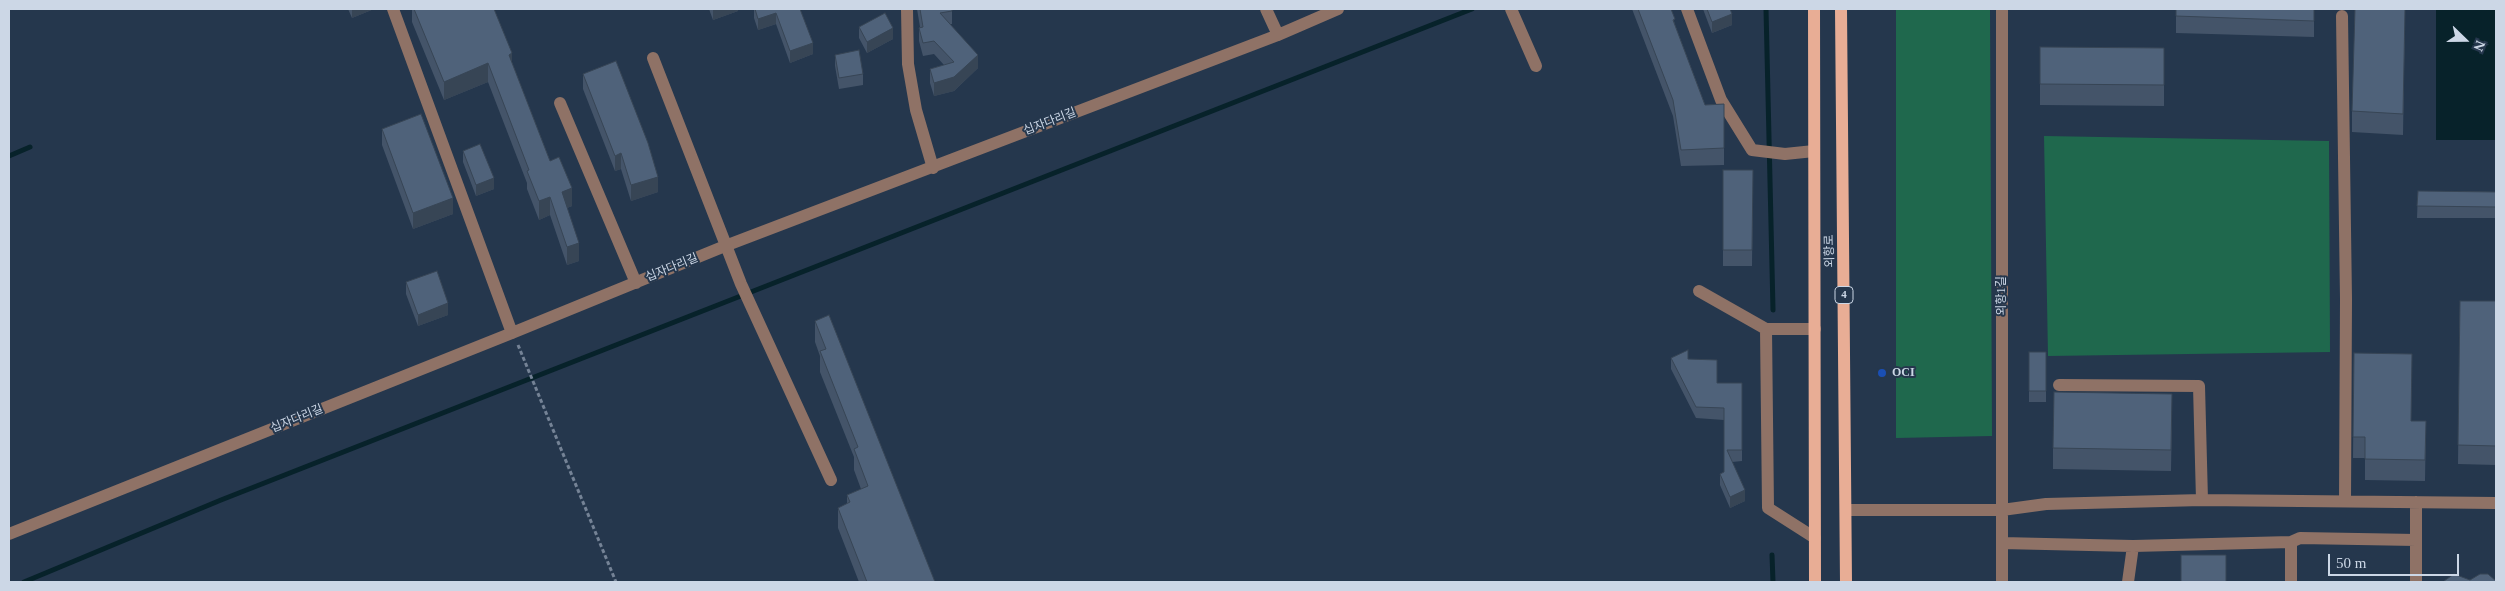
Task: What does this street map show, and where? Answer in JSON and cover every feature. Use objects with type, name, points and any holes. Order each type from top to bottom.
[{"type":"main road","name":"외항로","points":[[1814,9],[1815,582]]},
{"type":"main road","name":"외항로","points":[[1841,9],[1846,582]]},
{"type":"street","points":[[393,9],[512,333]]},
{"type":"street","points":[[907,9],[908,64],[916,110],[933,168]]},
{"type":"street","points":[[1266,9],[1278,35]]},
{"type":"street","name":"십자다리길","points":[[9,534],[725,246],[1278,35],[1338,9]]},
{"type":"street","points":[[1687,9],[1721,100],[1752,150],[1785,154],[1814,151]]},
{"type":"street","name":"외항1길","points":[[2002,9],[2002,582]]},
{"type":"street","points":[[1512,11],[1536,66]]},
{"type":"street","points":[[2342,16],[2345,501]]},
{"type":"street","points":[[653,58],[740,284],[831,480]]},
{"type":"street","points":[[560,103],[636,283]]},
{"type":"street","points":[[1699,291],[1766,329],[1814,329]]},
{"type":"street","points":[[1766,329],[1768,508],[1815,538]]},
{"type":"street","points":[[2058,384],[2199,386],[2202,500]]},
{"type":"street","points":[[1846,510],[2002,510],[2046,504],[2202,500],[2496,503]]},
{"type":"street","points":[[2416,502],[2416,582]]},
{"type":"street","points":[[2002,543],[2133,546],[2292,542],[2300,538],[2416,540]]},
{"type":"street","points":[[2291,582],[2292,542]]},
{"type":"street","points":[[2128,582],[2133,546]]},
{"type":"path","points":[[512,333],[528,365],[616,582]]},
{"type":"green space","points":[[1896,9],[1990,9],[1992,436],[1896,438]]},
{"type":"green space","points":[[2044,136],[2329,141],[2330,352],[2048,356]]},
{"type":"water","points":[[2436,9],[2496,9],[2496,140],[2436,140]]},
{"type":"building","points":[[414,9],[494,9],[512,53],[509,55],[550,161],[559,157],[572,188],[562,192],[579,243],[567,247],[550,197],[539,201],[488,63],[444,82]]},
{"type":"building","points":[[755,9],[800,9],[813,43],[790,51],[776,13],[758,19]]},
{"type":"building","points":[[920,9],[952,9],[952,11],[940,13],[978,55],[954,77],[934,83],[930,69],[954,62],[934,41],[923,43],[919,28],[923,27]]},
{"type":"building","points":[[1638,9],[1671,9],[1675,19],[1673,20],[1705,105],[1724,104],[1724,148],[1681,150],[1673,100]]},
{"type":"building","points":[[1707,9],[1730,9],[1732,14],[1712,22]]},
{"type":"building","points":[[2176,9],[2314,9],[2314,21],[2176,16]]},
{"type":"building","points":[[2355,9],[2405,9],[2403,114],[2352,111]]},
{"type":"building","points":[[885,13],[893,28],[867,42],[859,27]]},
{"type":"building","points":[[2040,47],[2164,48],[2164,85],[2040,84]]},
{"type":"building","points":[[859,50],[863,74],[839,78],[835,55]]},
{"type":"building","points":[[616,61],[648,143],[658,177],[631,185],[621,153],[615,156],[583,74]]},
{"type":"building","points":[[421,114],[453,198],[413,213],[382,129]]},
{"type":"building","points":[[480,144],[494,178],[476,185],[463,151]]},
{"type":"building","points":[[1723,170],[1753,170],[1752,250],[1723,250]]},
{"type":"building","points":[[2418,191],[2496,192],[2496,207],[2417,206]]},
{"type":"building","points":[[437,271],[448,303],[418,315],[406,282]]},
{"type":"building","points":[[2460,301],[2496,301],[2496,446],[2458,445]]},
{"type":"building","points":[[829,315],[935,582],[867,582],[838,508],[850,502],[847,495],[868,486],[854,449],[858,447],[820,351],[826,349],[815,321]]},
{"type":"building","points":[[1688,350],[1688,359],[1717,360],[1717,383],[1742,383],[1742,450],[1727,450],[1745,490],[1730,497],[1720,474],[1724,472],[1724,408],[1696,407],[1671,358]]},
{"type":"building","points":[[2029,352],[2046,352],[2046,391],[2029,391]]},
{"type":"building","points":[[2354,353],[2412,354],[2411,421],[2426,421],[2425,460],[2365,459],[2365,437],[2353,437]]},
{"type":"building","points":[[2054,392],[2172,394],[2171,450],[2053,448]]},
{"type":"building","points":[[2181,555],[2226,555],[2226,582],[2181,582]]},
{"type":"building","points":[[2454,574],[2470,580],[2480,574],[2488,574],[2496,582],[2444,582]]},
{"type":"waterway","points":[[24,582],[221,500],[1472,9]]},
{"type":"waterway","points":[[1766,9],[1773,310]]},
{"type":"waterway","points":[[9,156],[30,147]]},
{"type":"waterway","points":[[1772,555],[1773,582]]},
{"type":"place","name":"OCI","points":[[1882,373]]}]
